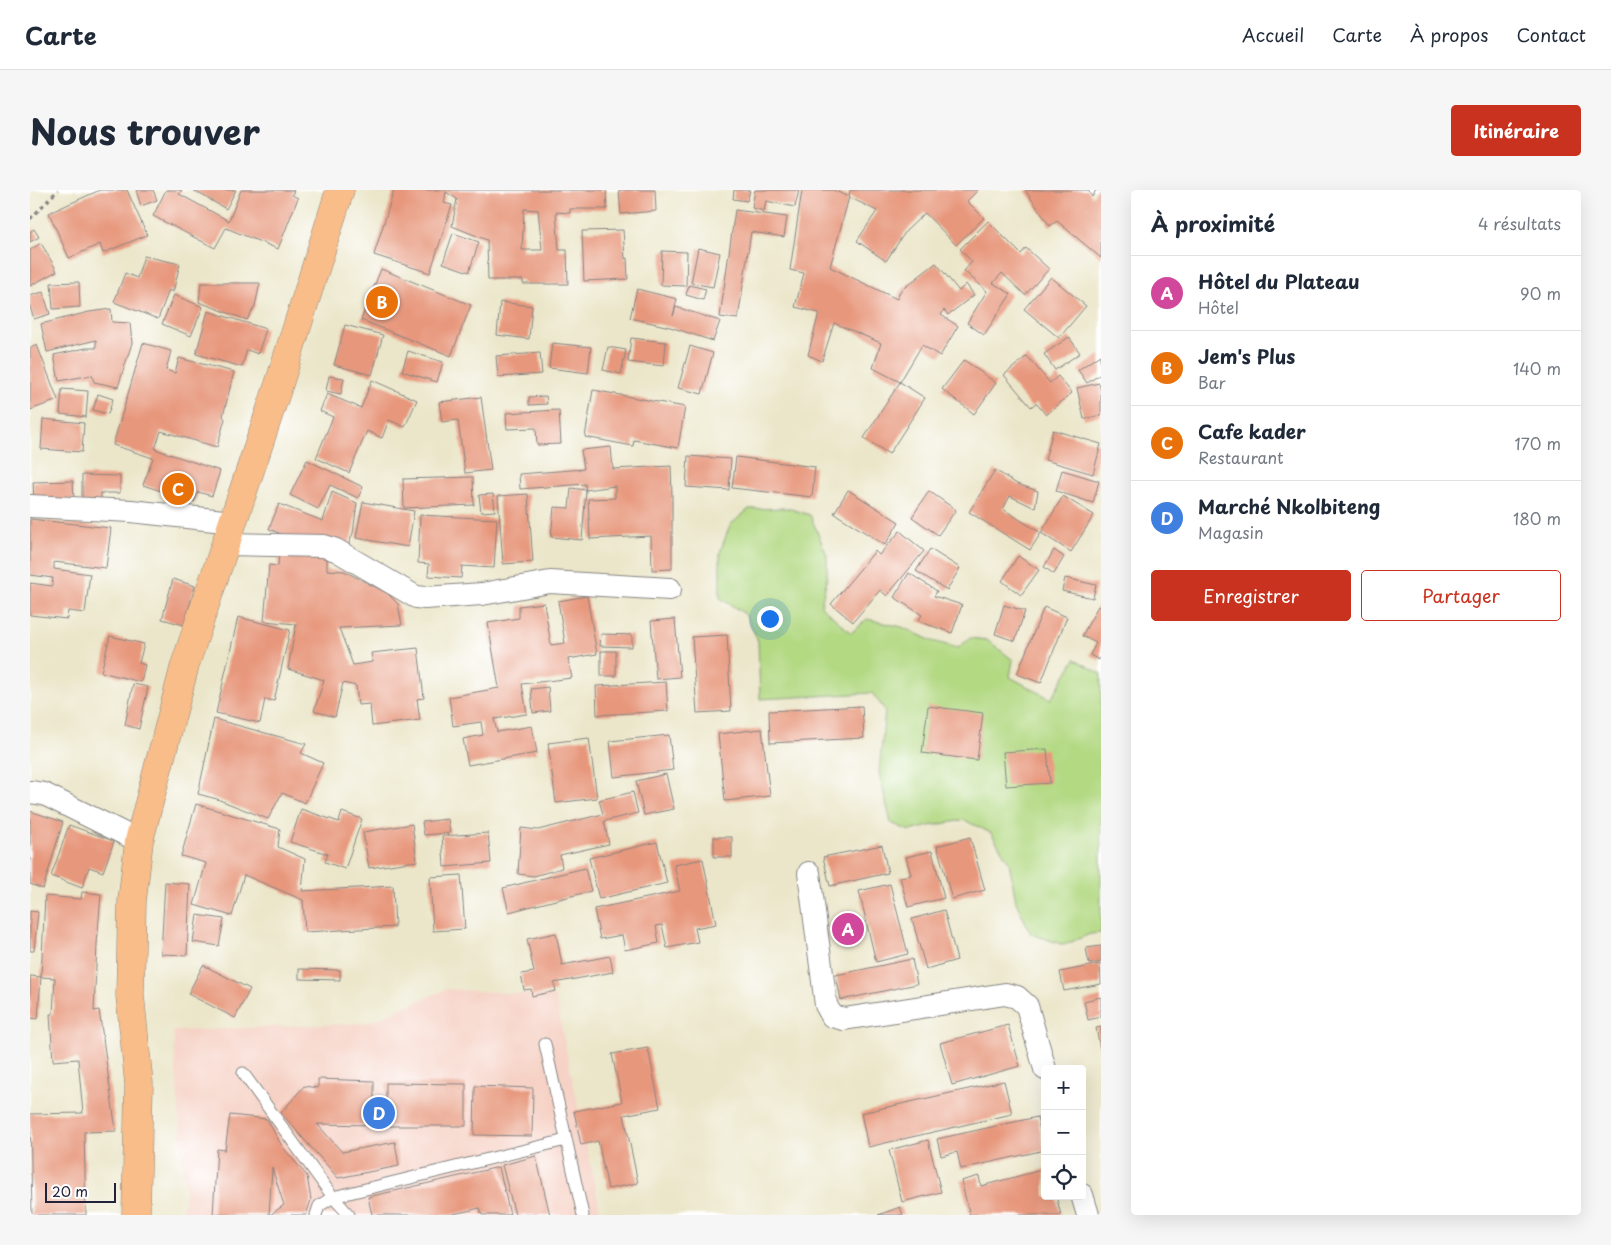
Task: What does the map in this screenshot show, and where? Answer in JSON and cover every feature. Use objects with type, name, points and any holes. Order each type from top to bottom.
[{"type":"main road","points":[[136,1215],[139,1084],[130,995],[132,901],[139,840],[185,665],[340,190]]},
{"type":"street","points":[[30,506],[132,511],[229,533],[324,546],[336,550],[416,597],[482,594],[550,582],[670,589]]},
{"type":"street","points":[[30,792],[44,794],[139,840]]},
{"type":"street","points":[[809,873],[826,1006],[832,1016],[844,1019],[1005,994],[1017,997],[1027,1006],[1044,1065]]},
{"type":"street","points":[[1084,1200],[1088,1215]]},
{"type":"lane","points":[[544,1044],[583,1215]]},
{"type":"lane","points":[[243,1073],[332,1197],[349,1215]]},
{"type":"lane","points":[[316,1215],[319,1206],[332,1197],[566,1140]]},
{"type":"path","points":[[30,219],[58,190]]},
{"type":"shaded area","points":[[447,989],[555,996],[601,1215],[182,1215],[185,1194],[173,1031],[367,1023]]},
{"type":"green space","points":[[788,508],[810,515],[827,555],[827,578],[821,606],[851,633],[867,619],[902,627],[932,641],[958,648],[970,638],[987,640],[1013,660],[1010,677],[1051,699],[1075,659],[1101,674],[1101,933],[1090,934],[1064,945],[1031,934],[1016,902],[1009,862],[991,833],[964,820],[910,831],[891,823],[879,773],[885,710],[872,693],[760,699],[758,641],[745,614],[720,598],[720,552],[730,525],[749,509]]},
{"type":"building","points":[[100,190],[127,190],[147,235],[103,253],[100,244],[69,258],[49,213]]},
{"type":"building","points":[[136,190],[153,190],[157,200],[141,206]]},
{"type":"building","points":[[166,190],[182,190],[179,194],[229,221],[241,190],[294,190],[292,195],[298,198],[278,249],[226,228],[215,248],[153,216]]},
{"type":"building","points":[[193,190],[236,190],[226,209]]},
{"type":"building","points":[[394,190],[606,190],[607,209],[570,209],[570,213],[556,212],[559,250],[567,250],[568,284],[523,284],[523,280],[488,280],[487,240],[452,226],[457,199],[446,192],[444,203],[452,205],[430,273],[374,255]],"holes":[[[524,209],[538,210],[542,250],[522,250]]]},
{"type":"building","points":[[619,190],[655,190],[656,211],[621,214]]},
{"type":"building","points":[[734,190],[750,190],[747,201],[733,199]]},
{"type":"building","points":[[755,190],[799,190],[795,207],[766,201],[764,211],[752,208]]},
{"type":"building","points":[[802,190],[833,190],[849,197],[830,267],[897,299],[900,291],[936,263],[959,291],[966,284],[974,295],[948,315],[944,310],[941,315],[958,326],[940,356],[922,345],[900,382],[873,368],[881,343],[834,323],[822,361],[808,355],[819,313],[795,307],[804,273],[790,270]]},
{"type":"building","points":[[850,190],[978,190],[967,201],[984,218],[956,245],[925,213],[906,231],[886,261],[857,241],[877,211],[849,197]]},
{"type":"building","points":[[1025,190],[1088,190],[1092,197],[1096,190],[1101,190],[1101,258],[1057,221],[1050,226]]},
{"type":"building","points":[[735,210],[787,217],[784,237],[751,232],[738,319],[720,317]]},
{"type":"building","points":[[988,221],[1021,254],[1026,248],[1049,269],[1025,295],[1002,273],[993,283],[1011,294],[984,335],[967,323],[987,291],[964,271],[972,262],[960,249]]},
{"type":"building","points":[[34,229],[39,237],[30,242],[30,232]]},
{"type":"building","points":[[623,230],[628,279],[584,281],[582,231]]},
{"type":"building","points":[[453,233],[479,242],[469,272],[443,263]]},
{"type":"building","points":[[41,243],[57,271],[30,286],[30,250]]},
{"type":"building","points":[[698,248],[720,253],[713,287],[691,283]]},
{"type":"building","points":[[662,251],[687,252],[686,286],[661,285]]},
{"type":"building","points":[[144,256],[180,264],[173,292],[169,290],[158,319],[114,302],[125,273],[137,278]]},
{"type":"building","points":[[381,269],[471,305],[451,356],[361,320]]},
{"type":"building","points":[[1051,277],[1086,306],[1059,338],[1024,309]]},
{"type":"building","points":[[79,282],[80,307],[53,309],[51,283]]},
{"type":"building","points":[[201,283],[260,283],[255,306],[247,320],[199,302]]},
{"type":"building","points":[[689,285],[706,289],[703,300],[686,295]]},
{"type":"building","points":[[637,289],[677,299],[673,316],[676,307],[720,321],[713,341],[670,327],[630,318]]},
{"type":"building","points":[[43,292],[50,314],[34,319],[30,307],[30,296]]},
{"type":"building","points":[[174,295],[203,307],[191,336],[162,324]]},
{"type":"building","points":[[500,302],[532,306],[529,339],[497,335]]},
{"type":"building","points":[[111,309],[112,322],[130,323],[132,343],[118,387],[94,382],[92,375],[59,381],[54,355],[86,348],[96,348],[96,340],[47,352],[41,324],[89,312]]},
{"type":"building","points":[[208,311],[266,329],[258,354],[247,350],[242,367],[196,354]]},
{"type":"building","points":[[345,325],[383,335],[372,375],[334,365]]},
{"type":"building","points":[[1069,337],[1080,353],[1055,370],[1044,354]]},
{"type":"building","points":[[631,338],[666,342],[664,366],[628,362]]},
{"type":"building","points":[[143,343],[171,351],[166,370],[175,373],[179,358],[234,372],[223,416],[225,419],[217,447],[161,431],[155,449],[220,471],[212,496],[198,492],[194,502],[143,485],[153,458],[113,445]]},
{"type":"building","points":[[552,343],[591,347],[588,373],[549,368]]},
{"type":"building","points":[[37,345],[58,400],[30,410],[30,348]]},
{"type":"building","points":[[690,346],[713,353],[702,394],[678,388]]},
{"type":"building","points":[[608,347],[626,350],[621,374],[603,370]]},
{"type":"building","points":[[408,351],[443,362],[437,382],[402,371]]},
{"type":"building","points":[[540,353],[542,374],[498,377],[496,356]]},
{"type":"building","points":[[1100,355],[1101,374],[1087,383],[1078,370]]},
{"type":"building","points":[[1027,356],[1050,383],[1058,376],[1072,393],[1046,415],[1036,403],[1031,407],[1004,375]]},
{"type":"building","points":[[964,360],[996,383],[974,414],[942,389]]},
{"type":"building","points":[[329,376],[344,378],[341,394],[326,391]]},
{"type":"building","points":[[372,380],[417,400],[405,427],[389,420],[382,438],[367,431],[349,473],[316,458],[333,417],[320,411],[327,394],[361,408]]},
{"type":"building","points":[[900,382],[925,398],[889,454],[864,438]]},
{"type":"building","points":[[1099,383],[1101,415],[1084,419],[1077,388]]},
{"type":"building","points":[[62,389],[88,391],[86,417],[60,414]]},
{"type":"building","points":[[593,390],[685,407],[678,448],[634,440],[633,446],[585,437]]},
{"type":"building","points":[[98,394],[113,399],[108,414],[93,410]]},
{"type":"building","points":[[546,396],[547,404],[529,405],[529,397]]},
{"type":"building","points":[[481,397],[491,470],[465,473],[458,420],[442,422],[439,402]]},
{"type":"building","points":[[559,410],[561,444],[537,445],[536,428],[507,429],[506,413]]},
{"type":"building","points":[[43,419],[84,423],[82,452],[41,449]]},
{"type":"building","points":[[1053,430],[1101,444],[1093,474],[1045,460]]},
{"type":"building","points":[[611,447],[613,469],[671,466],[672,569],[652,570],[651,536],[590,539],[588,499],[615,498],[615,486],[586,490],[585,484],[520,489],[519,474],[584,469],[581,450]]},
{"type":"building","points":[[688,456],[731,459],[729,490],[686,487]]},
{"type":"building","points":[[736,457],[815,467],[812,497],[732,488]]},
{"type":"building","points":[[307,460],[363,487],[358,498],[330,485],[318,509],[290,495]]},
{"type":"building","points":[[995,470],[1017,484],[1038,491],[1035,508],[1010,496],[1003,509],[1041,533],[1030,550],[969,512]]},
{"type":"building","points":[[1062,470],[1099,481],[1093,503],[1056,491]]},
{"type":"building","points":[[82,475],[120,476],[120,493],[101,493],[101,503],[82,503]]},
{"type":"building","points":[[473,477],[474,505],[404,508],[403,479]]},
{"type":"building","points":[[73,481],[74,500],[34,502],[33,482]]},
{"type":"building","points":[[571,488],[586,490],[582,540],[551,537],[554,507],[569,508]]},
{"type":"building","points":[[848,490],[899,522],[885,545],[834,513]]},
{"type":"building","points":[[929,491],[956,510],[938,535],[912,517]]},
{"type":"building","points":[[332,492],[357,503],[353,533],[346,551],[306,544],[269,529],[279,504],[323,521]]},
{"type":"building","points":[[493,494],[495,511],[481,512],[479,495]]},
{"type":"building","points":[[528,494],[533,562],[503,564],[498,496]]},
{"type":"building","points":[[1063,496],[1094,515],[1071,552],[1041,533]]},
{"type":"building","points":[[363,502],[414,511],[408,547],[356,538]]},
{"type":"building","points":[[420,515],[497,519],[494,568],[462,566],[461,578],[428,576],[429,564],[418,563]]},
{"type":"building","points":[[30,519],[111,528],[106,568],[54,562],[54,569],[90,574],[85,613],[68,611],[67,619],[30,615],[30,583],[52,586],[53,578],[30,575]]},
{"type":"building","points":[[900,531],[924,551],[887,596],[880,590],[853,622],[831,604],[875,551],[879,555]]},
{"type":"building","points":[[930,549],[960,568],[947,590],[916,571]]},
{"type":"building","points":[[1054,550],[1064,557],[1054,574],[1044,567]]},
{"type":"building","points":[[279,552],[327,556],[327,570],[344,571],[387,593],[398,604],[402,625],[339,628],[353,665],[373,662],[371,653],[418,648],[424,698],[417,699],[420,720],[372,726],[370,704],[358,705],[356,686],[343,683],[335,717],[314,711],[324,680],[288,669],[296,624],[264,621],[269,565],[278,566]]},
{"type":"building","points":[[1018,556],[1039,570],[1021,595],[1002,581]]},
{"type":"building","points":[[909,573],[937,591],[934,596],[962,605],[952,633],[918,621],[922,615],[894,597]]},
{"type":"building","points":[[1065,578],[1096,585],[1093,598],[1062,591]]},
{"type":"building","points":[[173,579],[195,586],[184,625],[162,619]]},
{"type":"building","points":[[587,596],[597,654],[568,659],[572,678],[522,684],[527,714],[494,719],[497,732],[532,726],[537,753],[468,765],[463,739],[483,735],[481,722],[453,726],[449,697],[499,688],[488,623],[519,618],[519,606],[544,603],[551,645],[565,643],[558,601]]},
{"type":"building","points":[[1004,605],[1025,611],[1015,641],[995,634]]},
{"type":"building","points":[[1098,606],[1101,607],[1101,656],[1099,660],[1090,655],[1096,643],[1082,636]]},
{"type":"building","points":[[1044,607],[1067,617],[1041,683],[1017,674]]},
{"type":"building","points":[[238,617],[290,630],[274,701],[265,699],[260,723],[216,713]]},
{"type":"building","points":[[675,619],[680,677],[656,679],[651,621]]},
{"type":"building","points":[[601,634],[632,635],[632,647],[600,646]]},
{"type":"building","points":[[727,635],[731,711],[697,713],[692,637]]},
{"type":"building","points":[[110,636],[144,644],[139,663],[145,665],[141,682],[101,672]]},
{"type":"building","points":[[601,651],[616,651],[616,676],[601,676]]},
{"type":"building","points":[[666,682],[668,711],[597,715],[596,686]]},
{"type":"building","points":[[133,684],[148,687],[139,729],[125,725]]},
{"type":"building","points":[[548,687],[550,711],[533,713],[531,689]]},
{"type":"building","points":[[862,706],[864,738],[770,743],[769,711]]},
{"type":"building","points":[[928,706],[983,713],[977,760],[922,753]]},
{"type":"building","points":[[214,719],[306,744],[301,753],[323,763],[305,803],[282,793],[268,819],[217,799],[198,794]]},
{"type":"building","points":[[762,729],[770,796],[725,801],[718,734]]},
{"type":"building","points":[[669,735],[673,770],[614,777],[610,741]]},
{"type":"building","points":[[589,738],[597,798],[556,803],[548,743]]},
{"type":"building","points":[[1047,749],[1050,783],[1006,786],[1003,752]]},
{"type":"building","points":[[666,774],[674,809],[644,815],[636,781]]},
{"type":"building","points":[[633,792],[638,813],[604,821],[609,844],[560,855],[562,868],[534,876],[518,874],[521,828],[538,830],[603,814],[599,800]]},
{"type":"building","points":[[196,804],[280,829],[278,847],[305,859],[302,891],[393,886],[395,927],[305,932],[303,900],[244,875],[232,916],[194,905],[206,863],[181,856]]},
{"type":"building","points":[[301,809],[339,822],[342,812],[362,819],[345,869],[325,862],[328,854],[290,842]]},
{"type":"building","points":[[30,811],[63,822],[43,889],[30,884]]},
{"type":"building","points":[[448,819],[450,833],[424,835],[422,822]]},
{"type":"building","points":[[412,824],[417,861],[369,868],[363,832]]},
{"type":"building","points":[[69,825],[114,841],[103,872],[89,867],[82,888],[51,876]]},
{"type":"building","points":[[488,833],[491,863],[444,867],[442,836]]},
{"type":"building","points":[[714,837],[732,837],[732,857],[714,857]]},
{"type":"building","points":[[970,837],[985,890],[952,899],[937,846]]},
{"type":"building","points":[[657,842],[667,883],[599,899],[589,858]]},
{"type":"building","points":[[882,845],[888,873],[830,886],[823,857]]},
{"type":"building","points":[[932,851],[944,898],[908,907],[900,877],[911,875],[906,857]]},
{"type":"building","points":[[703,859],[716,924],[695,928],[698,942],[667,948],[662,925],[656,926],[659,943],[625,950],[622,935],[600,939],[594,909],[680,891],[674,865]]},
{"type":"building","points":[[585,868],[591,891],[509,912],[503,888]]},
{"type":"building","points":[[461,875],[465,929],[433,931],[430,877]]},
{"type":"building","points":[[165,882],[190,884],[187,955],[161,954]]},
{"type":"building","points":[[890,884],[908,954],[876,962],[859,891]]},
{"type":"building","points":[[82,892],[101,894],[94,1011],[99,1010],[116,1131],[84,1132],[86,1215],[32,1215],[30,1114],[83,1113],[78,1059],[53,1061],[50,1014],[53,1014],[55,978],[41,977],[45,896],[81,899]]},
{"type":"building","points":[[944,910],[957,960],[926,969],[912,919]]},
{"type":"building","points":[[30,911],[38,912],[34,951],[30,951]]},
{"type":"building","points":[[197,915],[224,919],[219,946],[193,942]]},
{"type":"building","points":[[556,933],[562,965],[610,956],[613,972],[554,983],[556,991],[532,996],[531,989],[524,990],[521,974],[534,972],[527,939]]},
{"type":"building","points":[[1101,946],[1101,962],[1089,964],[1086,948]]},
{"type":"building","points":[[912,959],[917,984],[841,1000],[836,975]]},
{"type":"building","points":[[1100,964],[1101,984],[1064,991],[1060,972]]},
{"type":"building","points":[[203,965],[250,989],[235,1018],[188,994]]},
{"type":"building","points":[[299,969],[340,970],[340,980],[299,979]]},
{"type":"building","points":[[30,976],[41,977],[38,1019],[30,1018]]},
{"type":"building","points":[[1101,997],[1101,1017],[1088,1020],[1084,1001]]},
{"type":"building","points":[[1008,1025],[1020,1066],[952,1085],[940,1043]]},
{"type":"building","points":[[1101,1027],[1101,1047],[1100,1048],[1096,1028]]},
{"type":"building","points":[[648,1048],[660,1108],[624,1115],[638,1183],[608,1189],[598,1141],[581,1145],[574,1111],[622,1102],[612,1054]]},
{"type":"building","points":[[318,1079],[374,1081],[374,1125],[317,1124],[342,1152],[395,1142],[399,1166],[338,1178],[281,1113],[304,1086],[318,1088]]},
{"type":"building","points":[[1004,1081],[1012,1114],[868,1147],[861,1113]]},
{"type":"building","points":[[386,1083],[466,1084],[466,1126],[386,1126]]},
{"type":"building","points":[[475,1086],[533,1088],[532,1136],[474,1135]]},
{"type":"building","points":[[230,1115],[267,1119],[282,1146],[307,1176],[311,1200],[306,1215],[270,1215],[284,1205],[272,1168],[269,1215],[213,1215],[217,1149],[225,1150]]},
{"type":"building","points":[[1037,1117],[1041,1134],[1041,1151],[961,1169],[957,1152],[941,1156],[937,1139]]},
{"type":"building","points":[[928,1140],[941,1192],[902,1202],[889,1150]]},
{"type":"building","points":[[536,1156],[550,1215],[515,1215],[502,1165]]},
{"type":"building","points":[[499,1167],[510,1215],[482,1215],[480,1208],[449,1215],[372,1215],[368,1197]]},
{"type":"building","points":[[1041,1170],[1041,1200],[1057,1200],[1061,1215],[970,1215],[961,1181],[979,1176],[981,1186]]},
{"type":"building","points":[[900,1207],[903,1215],[878,1215]]},
{"type":"place","name":"Jem's Plus","points":[[382,302]]},
{"type":"place","name":"Cafe kader","points":[[178,489]]},
{"type":"place","name":"Hôtel du Plateau","points":[[848,929]]},
{"type":"place","name":"Marché Nkolbiteng","points":[[379,1113]]}]
